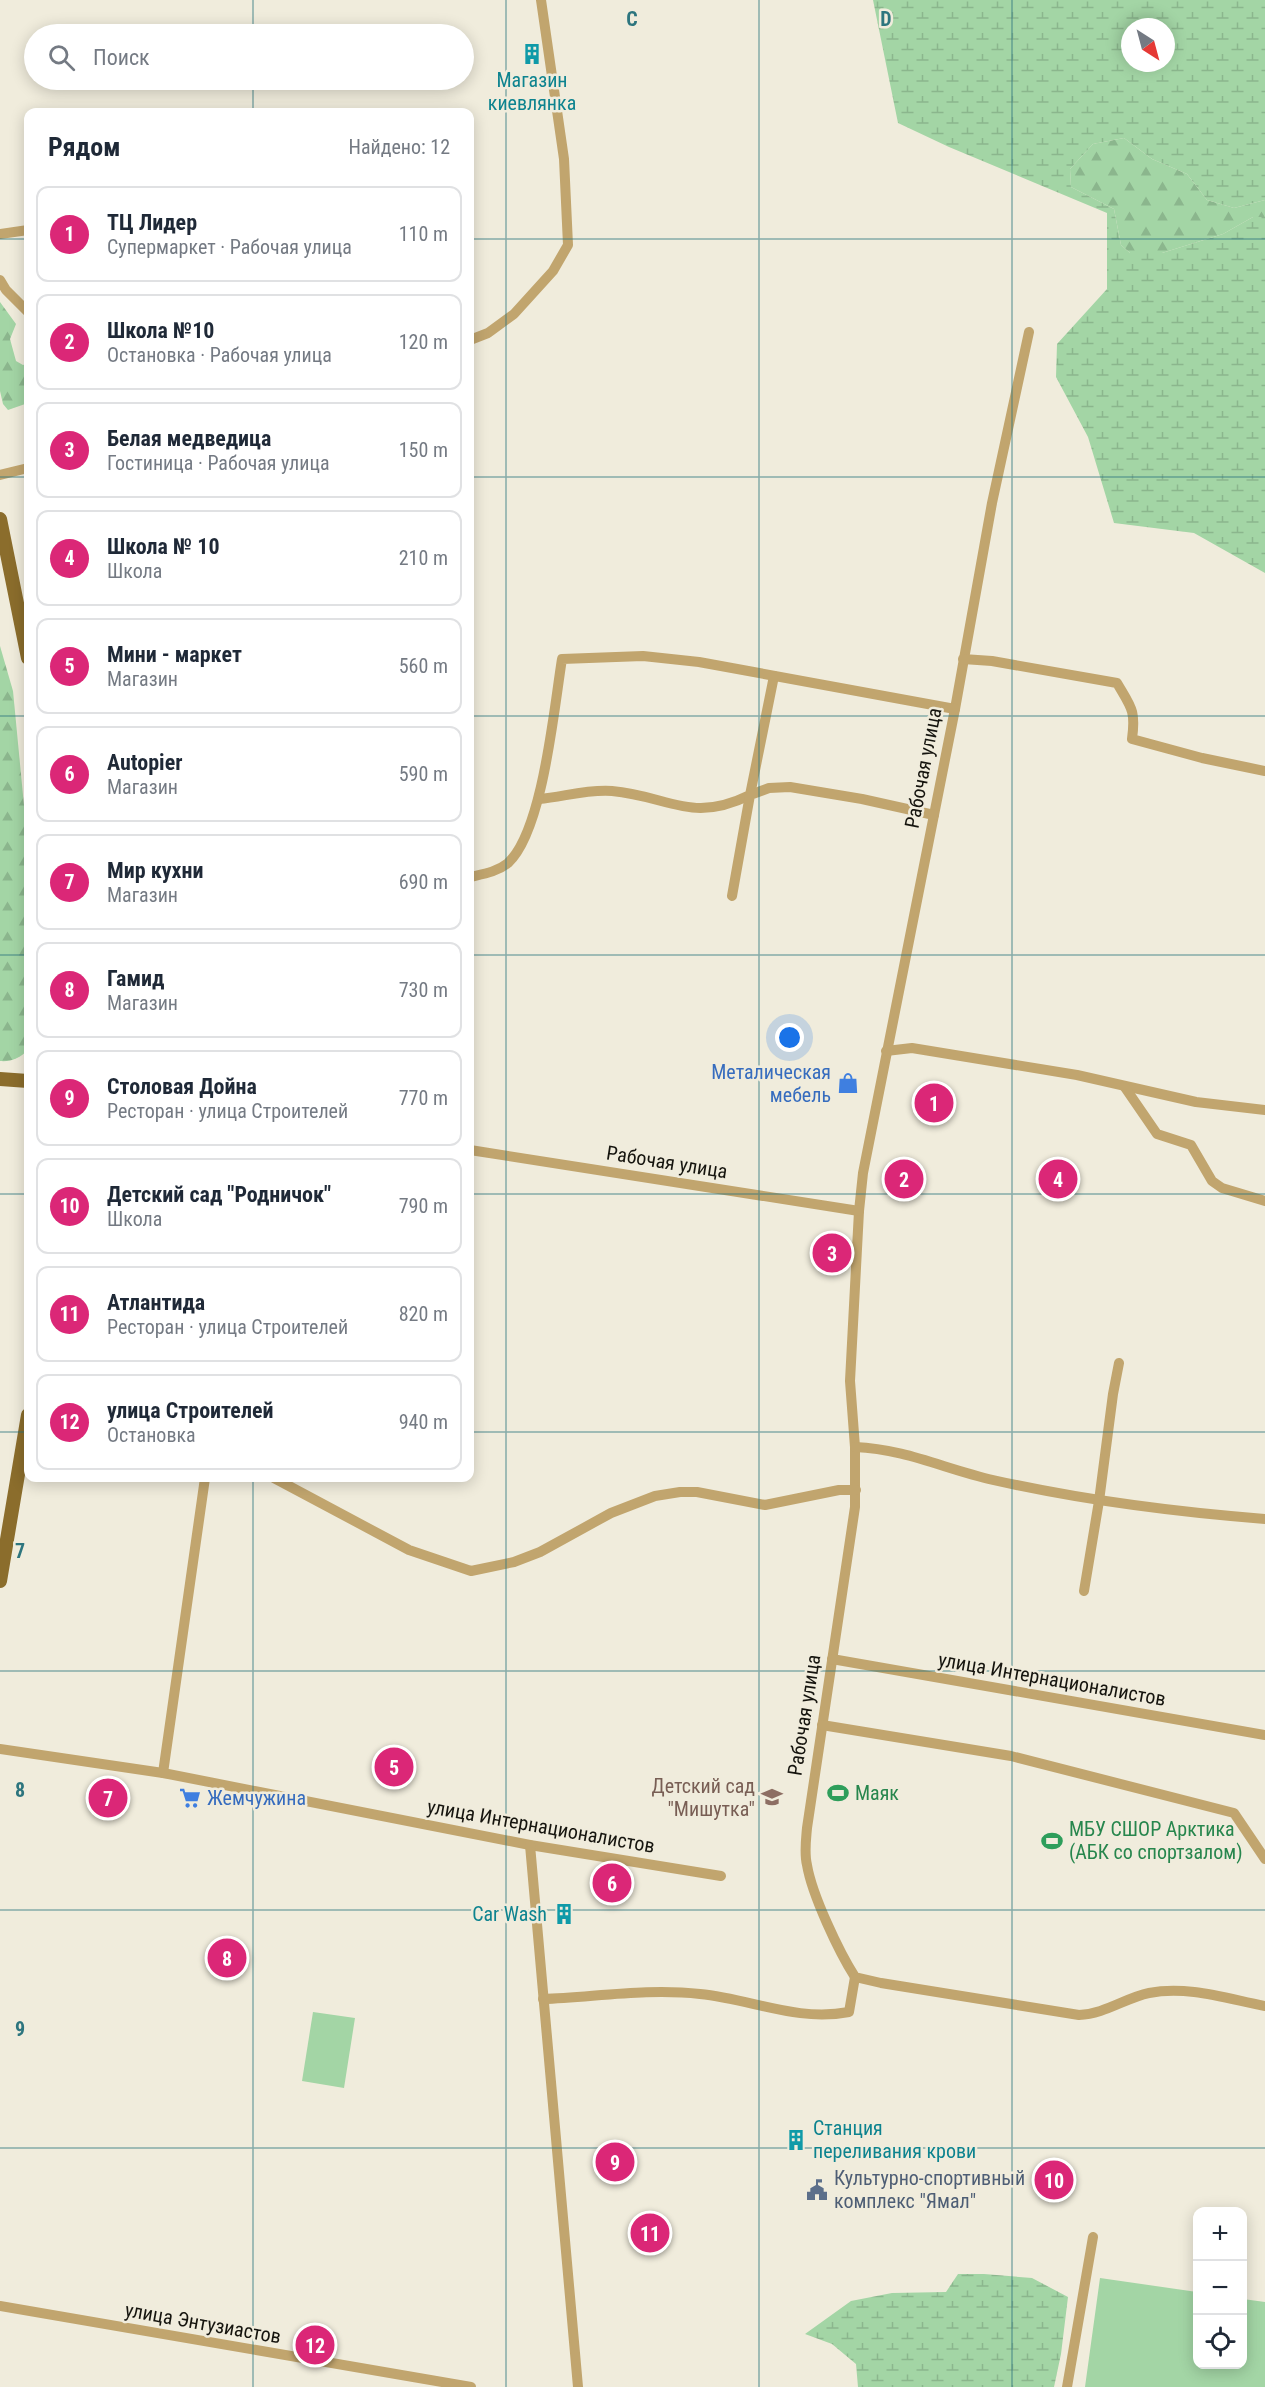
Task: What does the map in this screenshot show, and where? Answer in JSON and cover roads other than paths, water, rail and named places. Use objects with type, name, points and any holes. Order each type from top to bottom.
[{"type":"main road","points":[[0,519],[24,638]]},
{"type":"main road","points":[[0,1079],[24,1081]]},
{"type":"main road","points":[[0,1581],[24,1439]]},
{"type":"street","points":[[474,338],[488,333],[514,314],[553,271],[568,245],[564,159],[541,0]]},
{"type":"street","points":[[0,234],[24,231]]},
{"type":"street","points":[[0,280],[6,290],[24,308]]},
{"type":"street","name":"Рабочая улица","points":[[855,1977],[830,1928],[806,1864],[807,1828],[856,1490],[850,1381],[859,1211],[867,1146],[955,709],[992,502],[1029,332]]},
{"type":"street","points":[[0,475],[24,469]]},
{"type":"street","points":[[474,876],[494,871],[508,862],[525,838],[539,800],[562,659],[643,656],[699,663],[955,709]]},
{"type":"street","points":[[963,659],[1117,683],[1135,717],[1132,739],[1202,758],[1265,771]]},
{"type":"street","points":[[732,896],[774,676]]},
{"type":"street","points":[[539,800],[583,792],[611,791],[705,810],[723,807],[769,788],[790,788],[862,799],[934,815]]},
{"type":"street","points":[[886,1051],[912,1048],[1077,1075],[1196,1102],[1265,1110]]},
{"type":"street","points":[[1124,1086],[1157,1134],[1191,1145],[1212,1181],[1222,1188],[1265,1201]]},
{"type":"street","name":"Рабочая улица","points":[[474,1151],[859,1211]]},
{"type":"street","points":[[1083,1591],[1119,1363]]},
{"type":"street","points":[[855,1447],[888,1449],[990,1479],[1099,1501],[1265,1520]]},
{"type":"street","points":[[163,1773],[204,1482]]},
{"type":"street","points":[[282,1482],[410,1550],[471,1571],[514,1562],[540,1552],[611,1513],[655,1496],[697,1492],[765,1505],[840,1490],[856,1490]]},
{"type":"street","name":"улица Интернационалистов","points":[[832,1659],[1265,1735]]},
{"type":"street","points":[[822,1725],[1011,1756],[1234,1813],[1265,1859]]},
{"type":"street","name":"улица Интернационалистов","points":[[0,1749],[163,1773],[530,1845],[721,1876]]},
{"type":"street","points":[[530,1845],[578,2387]]},
{"type":"street","points":[[543,2000],[661,1991],[702,1994],[804,2015],[828,2016],[849,2012],[855,1977],[1079,2015],[1098,2013],[1149,1993],[1178,1990],[1265,2006]]},
{"type":"street","points":[[1067,2387],[1093,2237]]},
{"type":"street","name":"улица Энтузиастов","points":[[0,2306],[471,2387]]},
{"type":"place","name":"Магазин киевлянка","points":[[532,54]]},
{"type":"place","name":"Металическая мебель","points":[[848,1083]]},
{"type":"place","name":"ТЦ Лидер","points":[[934,1103]]},
{"type":"place","name":"Школа №10","points":[[904,1179]]},
{"type":"place","name":"Школа № 10","points":[[1058,1179]]},
{"type":"place","name":"Белая медведица","points":[[832,1253]]},
{"type":"place","name":"Мини - маркет","points":[[394,1767]]},
{"type":"place","name":"Маяк","points":[[838,1793]]},
{"type":"place","name":"Детский сад \"Мишутка\"","points":[[772,1797]]},
{"type":"place","name":"Мир кухни","points":[[108,1798]]},
{"type":"place","name":"Жемчужина","points":[[190,1798]]},
{"type":"place","name":"МБУ СШОР Арктика (АБК со спортзалом)","points":[[1052,1841]]},
{"type":"place","name":"Autopier","points":[[612,1883]]},
{"type":"place","name":"Car Wash","points":[[564,1914]]},
{"type":"place","name":"Гамид","points":[[227,1958]]},
{"type":"place","name":"Станция переливания крови","points":[[796,2140]]},
{"type":"place","name":"Столовая Дойна","points":[[615,2162]]},
{"type":"place","name":"Детский сад \"Родничок\"","points":[[1054,2180]]},
{"type":"place","name":"Культурно-спортивный комплекс \"Ямал\"","points":[[817,2190]]},
{"type":"place","name":"Атлантида","points":[[650,2233]]},
{"type":"place","name":"улица Строителей","points":[[315,2345]]}]
